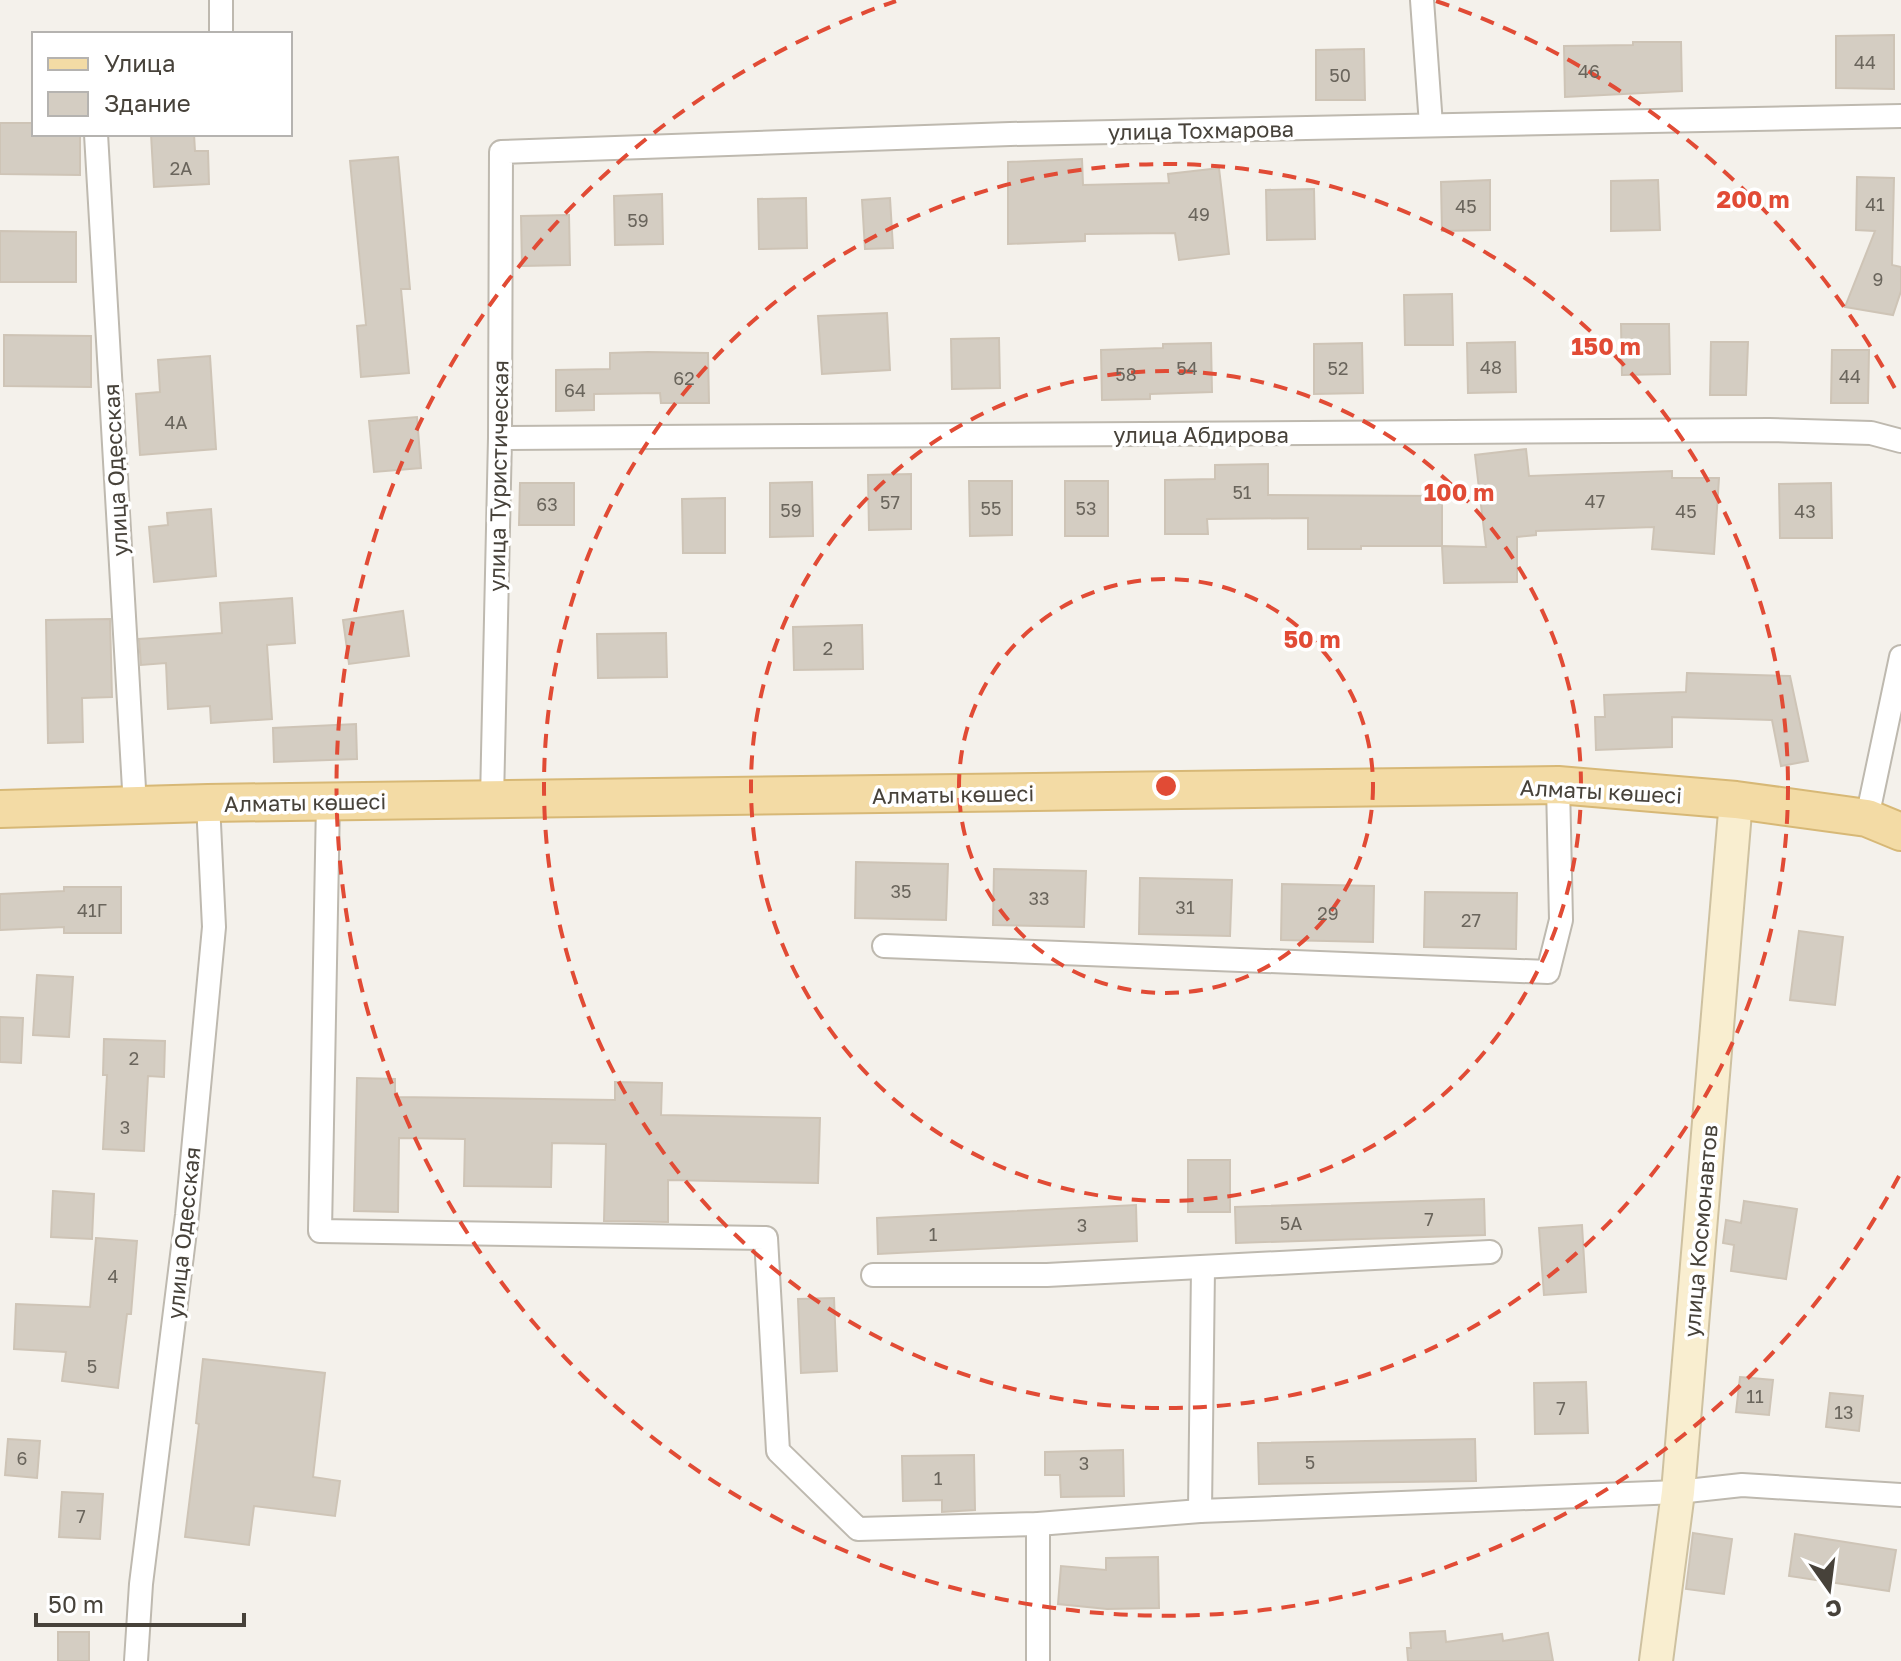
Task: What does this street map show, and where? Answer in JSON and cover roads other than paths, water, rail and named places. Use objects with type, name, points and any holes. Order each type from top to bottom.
[{"type":"main road","name":"Алматы көшесі","points":[[0,809],[208,803],[1558,785],[1736,800],[1867,818],[1901,832]]},
{"type":"main road","name":"улица Космонавтов","points":[[1656,1661],[1678,1492],[1736,800]]},
{"type":"street","points":[[221,0],[221,32]]},
{"type":"street","points":[[1422,0],[1431,125]]},
{"type":"street","name":"улица Тохмарова","points":[[501,152],[1010,134],[1901,116]]},
{"type":"street","name":"улица Одесская","points":[[96,136],[135,806]]},
{"type":"street","name":"улица Туристическая","points":[[492,800],[500,438],[501,152]]},
{"type":"street","name":"улица Абдирова","points":[[500,438],[1769,430],[1871,433],[1901,441]]},
{"type":"street","points":[[1867,818],[1901,657]]},
{"type":"street","points":[[884,946],[1548,972],[1561,920],[1558,785]]},
{"type":"street","points":[[328,802],[320,1231],[766,1238],[778,1451],[858,1529],[1038,1524],[1200,1511],[1678,1492],[1742,1485],[1901,1495]]},
{"type":"street","name":"улица Одесская","points":[[136,1661],[141,1584],[187,1215],[214,927],[208,803]]},
{"type":"street","points":[[873,1275],[1047,1275],[1490,1252]]},
{"type":"street","points":[[1200,1511],[1203,1268]]},
{"type":"street","points":[[1038,1524],[1038,1661]]}]
